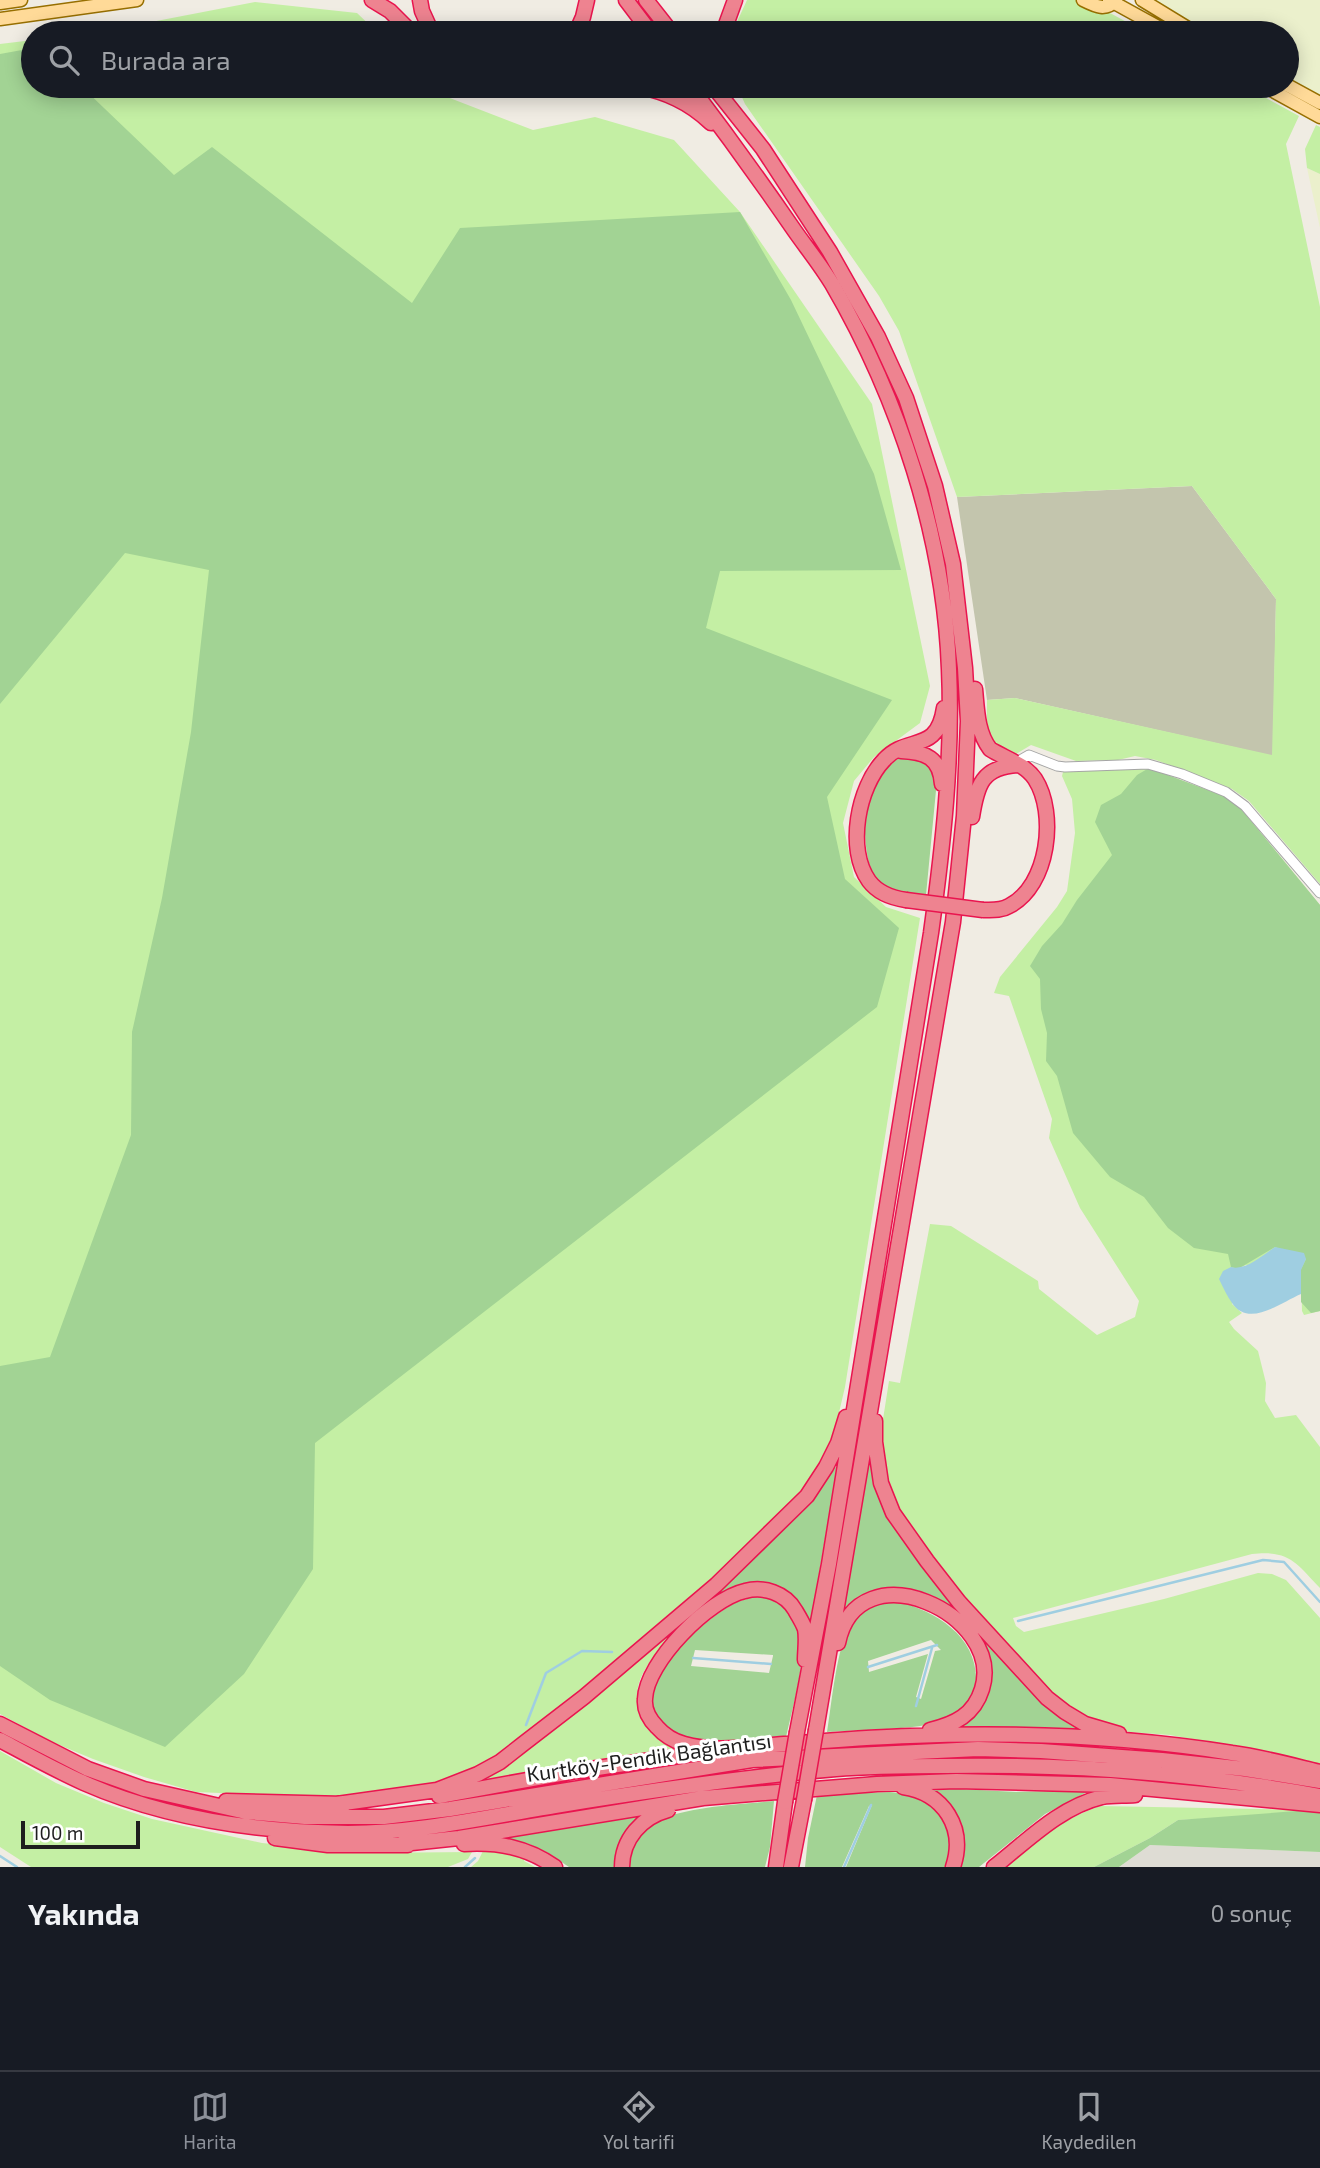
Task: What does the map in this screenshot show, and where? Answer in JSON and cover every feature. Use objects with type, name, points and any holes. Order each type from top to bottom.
[{"type":"highway","points":[[373,0],[386,5],[401,21]]},
{"type":"highway","points":[[581,21],[587,0]]},
{"type":"highway","points":[[626,0],[642,21]]},
{"type":"highway","points":[[646,0],[663,21]]},
{"type":"highway","points":[[727,21],[735,0]]},
{"type":"highway","points":[[419,4],[427,21]]},
{"type":"highway","points":[[677,98],[715,127],[748,162]]},
{"type":"highway","points":[[699,98],[748,162],[831,283],[883,385],[904,436],[922,493],[940,589],[949,668],[949,747],[942,848],[931,933],[866,1342],[776,1863]]},
{"type":"highway","points":[[723,98],[763,149]]},
{"type":"highway","points":[[734,98],[763,149],[830,252],[878,337],[901,386],[935,486],[953,564],[982,736],[990,749],[1026,769],[1035,778],[1044,799],[1047,821],[1043,857],[1031,884],[1016,902],[1002,909],[983,910],[889,896],[875,887],[865,874],[859,853],[858,820],[865,792],[877,767],[897,751],[923,742],[938,728],[943,716],[949,668]]},
{"type":"highway","points":[[953,564],[968,721],[964,816],[953,922]]},
{"type":"highway","points":[[897,751],[923,755],[938,766],[942,783],[942,848]]},
{"type":"highway","points":[[791,1867],[978,787],[993,770],[1018,765]]},
{"type":"highway","points":[[337,1804],[437,1790],[500,1762],[584,1697],[686,1611],[807,1496],[838,1443],[866,1342]]},
{"type":"highway","points":[[874,1393],[881,1483],[893,1513],[959,1602],[1002,1651],[1065,1712],[1085,1724],[1158,1743]]},
{"type":"highway","points":[[804,1701],[805,1629],[790,1602],[766,1590],[743,1591],[708,1610],[689,1627],[664,1655],[649,1679],[645,1701],[650,1719],[663,1734],[681,1744],[700,1747],[909,1736],[1010,1735],[1085,1738],[1158,1743],[1234,1753],[1320,1772]]},
{"type":"highway","points":[[820,1705],[839,1636],[853,1611],[862,1604],[885,1595],[922,1599],[946,1612],[968,1633],[978,1646],[985,1672],[979,1697],[960,1720],[952,1725],[909,1736]]},
{"type":"highway","name":"Kurtköy-Pendik Bağlantısı","points":[[0,1724],[88,1769],[144,1789],[246,1812],[304,1817],[384,1817],[450,1809],[752,1760],[978,1749],[1162,1760],[1320,1781]]},
{"type":"highway","name":"Kurtköy-Pendik Bağlantısı","points":[[0,1740],[35,1760],[138,1802],[230,1824],[271,1830],[351,1833],[430,1827],[697,1783],[839,1769],[910,1766],[1045,1766],[1172,1774],[1320,1796]]},
{"type":"highway","points":[[193,1801],[337,1804],[412,1801],[577,1771],[738,1747]]},
{"type":"highway","points":[[401,1844],[458,1838],[703,1798],[877,1784],[956,1781],[1084,1784],[1320,1805]]},
{"type":"highway","points":[[877,1784],[909,1788],[936,1800],[945,1809],[957,1835],[957,1852],[953,1867]]},
{"type":"highway","points":[[994,1867],[1049,1823],[1080,1804],[1104,1796],[1186,1793]]},
{"type":"highway","points":[[622,1867],[622,1856],[638,1826],[657,1813],[703,1798]]},
{"type":"highway","points":[[800,1867],[804,1800]]},
{"type":"highway","points":[[230,1824],[270,1837],[328,1845],[506,1845],[525,1850],[555,1867]]},
{"type":"main road","points":[[0,3],[22,0]]},
{"type":"main road","points":[[0,19],[137,0]]},
{"type":"main road","points":[[1083,0],[1101,7],[1113,1],[1148,21]]},
{"type":"main road","points":[[1142,0],[1176,21]]},
{"type":"main road","points":[[1299,92],[1320,103]]},
{"type":"main road","points":[[1286,98],[1320,117]]},
{"type":"street","points":[[1018,765],[1029,755],[1065,767],[1148,764],[1205,783],[1236,798],[1245,806],[1320,894]]},
{"type":"shaded area","points":[[1153,0],[1320,0],[1320,96],[1299,84],[1299,21],[1189,21]]},
{"type":"shaded area","points":[[1307,168],[1320,174],[1320,228]]},
{"type":"shaded area","points":[[1192,486],[1276,599],[1273,756],[1015,698],[987,700],[957,497]]},
{"type":"shaded area","points":[[1150,1845],[1320,1852],[1320,1867],[1119,1867]]},
{"type":"green space","points":[[747,0],[1086,0],[1125,21],[737,21]]},
{"type":"green space","points":[[255,2],[357,13],[365,21],[156,21]]},
{"type":"green space","points":[[21,41],[21,98],[450,98],[533,130],[595,117],[674,140],[740,212],[872,404],[930,686],[920,723],[874,757],[854,781],[843,823],[854,877],[886,907],[920,918],[845,1387],[834,1434],[825,1458],[797,1499],[673,1616],[575,1698],[494,1758],[467,1774],[422,1789],[316,1797],[196,1792],[93,1759],[50,1741],[0,1714],[0,44]]},
{"type":"green space","points":[[21,50],[21,98],[94,98],[174,175],[212,147],[412,303],[460,228],[740,212],[791,300],[874,474],[901,570],[720,571],[706,628],[892,700],[827,797],[845,879],[899,928],[877,1007],[315,1443],[313,1569],[244,1674],[165,1747],[50,1700],[0,1666],[0,1366],[50,1357],[131,1135],[132,1032],[162,898],[191,732],[209,570],[125,553],[0,704],[0,54]]},
{"type":"green space","points":[[742,98],[1266,98],[1299,116],[1286,144],[1320,307],[1320,884],[1249,801],[1232,789],[1156,760],[1135,756],[1118,760],[1076,761],[1031,745],[1016,754],[993,740],[988,727],[987,700],[1015,698],[1272,755],[1276,599],[1192,486],[957,497],[899,331],[879,296]]},
{"type":"green space","points":[[1316,125],[1320,127],[1320,174],[1307,168],[1305,149]]},
{"type":"green space","points":[[910,756],[928,764],[937,780],[926,895],[900,892],[882,885],[873,874],[866,850],[865,817],[874,789],[890,764]]},
{"type":"green space","points":[[1149,768],[1226,797],[1242,810],[1320,905],[1320,1311],[1304,1315],[1302,1311],[1301,1269],[1246,1265],[1238,1269],[1232,1304],[1242,1313],[1229,1322],[1258,1351],[1266,1383],[1265,1401],[1275,1418],[1296,1415],[1320,1447],[1320,1588],[1298,1565],[1284,1556],[1252,1554],[1013,1618],[1016,1626],[1024,1632],[1164,1599],[1258,1573],[1272,1574],[1286,1580],[1320,1618],[1320,1764],[1170,1735],[1130,1732],[1092,1722],[1049,1693],[960,1595],[899,1512],[887,1486],[881,1432],[889,1381],[900,1383],[930,1224],[951,1226],[1038,1281],[1039,1289],[1097,1335],[1135,1317],[1139,1301],[1080,1208],[1049,1138],[1052,1119],[1009,996],[994,993],[1000,977],[1067,891],[1075,833],[1072,799],[1062,776],[1063,772]]},
{"type":"green space","points":[[1149,768],[1226,797],[1242,810],[1320,905],[1320,1311],[1311,1313],[1301,1302],[1301,1269],[1306,1259],[1275,1247],[1238,1269],[1231,1267],[1228,1254],[1194,1248],[1168,1228],[1144,1197],[1110,1177],[1073,1133],[1057,1076],[1046,1061],[1047,1033],[1041,1009],[1040,979],[1030,966],[1042,946],[1062,924],[1112,855],[1095,822],[1101,805],[1121,794],[1137,775]]},
{"type":"green space","points":[[869,1457],[876,1488],[1038,1696],[1098,1735],[950,1729],[987,1689],[990,1662],[980,1637],[971,1626],[950,1607],[928,1594],[899,1588],[877,1590],[862,1597],[842,1617]]},
{"type":"green space","points":[[831,1465],[837,1468],[810,1627],[780,1588],[767,1583],[735,1587],[710,1601],[683,1623],[681,1620]]},
{"type":"green space","points":[[757,1596],[785,1607],[795,1618],[801,1632],[800,1671],[786,1737],[708,1743],[677,1737],[659,1721],[652,1706],[654,1688],[662,1671],[675,1653],[708,1622],[737,1602]],"holes":[[[695,1650],[773,1655],[769,1673],[691,1666]]]},
{"type":"green space","points":[[897,1601],[927,1612],[953,1629],[963,1640],[975,1667],[976,1684],[973,1694],[959,1712],[941,1722],[910,1727],[827,1732],[840,1654],[850,1625],[856,1615],[865,1608]],"holes":[[[931,1640],[941,1650],[935,1651],[921,1699],[916,1697],[928,1654],[869,1672],[868,1661]]]},
{"type":"green space","points":[[681,1620],[683,1623],[651,1660],[639,1683],[638,1693],[640,1703],[648,1714],[681,1750],[460,1786]]},
{"type":"green space","points":[[0,1751],[56,1783],[104,1803],[152,1819],[262,1843],[361,1853],[472,1852],[468,1859],[448,1867],[31,1867],[0,1847]]},
{"type":"green space","points":[[924,1787],[1016,1792],[1091,1790],[1045,1814],[979,1867],[959,1867],[963,1849]]},
{"type":"green space","points":[[890,1792],[915,1795],[927,1800],[945,1819],[952,1845],[948,1867],[846,1867],[872,1805],[869,1806],[842,1867],[805,1867],[817,1795]]},
{"type":"green space","points":[[774,1801],[770,1847],[765,1867],[628,1867],[638,1836],[648,1826],[663,1818],[701,1809]]},
{"type":"green space","points":[[1101,1806],[1310,1810],[1320,1813],[1178,1820],[1094,1867],[1006,1867],[1062,1824]]},
{"type":"green space","points":[[1310,1810],[1320,1813],[1320,1852],[1150,1845],[1119,1867],[1094,1867],[1178,1820]]},
{"type":"green space","points":[[645,1812],[624,1836],[616,1867],[569,1867],[529,1844],[497,1837]]},
{"type":"green space","points":[[483,1851],[509,1853],[525,1858],[524,1861],[535,1867],[471,1867]]},
{"type":"water","points":[[1275,1247],[1304,1253],[1306,1259],[1301,1270],[1301,1294],[1256,1314],[1239,1310],[1230,1300],[1219,1279],[1223,1271],[1248,1265]]},
{"type":"waterway","points":[[1018,1621],[1263,1560],[1284,1562],[1320,1602]]},
{"type":"waterway","points":[[868,1667],[937,1645]]},
{"type":"waterway","points":[[916,1706],[932,1648]]},
{"type":"waterway","points":[[526,1725],[546,1673],[582,1651],[612,1652]]},
{"type":"waterway","points":[[693,1658],[771,1664]]},
{"type":"waterway","points":[[844,1867],[871,1805]]},
{"type":"waterway","points":[[0,1856],[17,1867]]},
{"type":"waterway","points":[[465,1867],[475,1858]]}]
